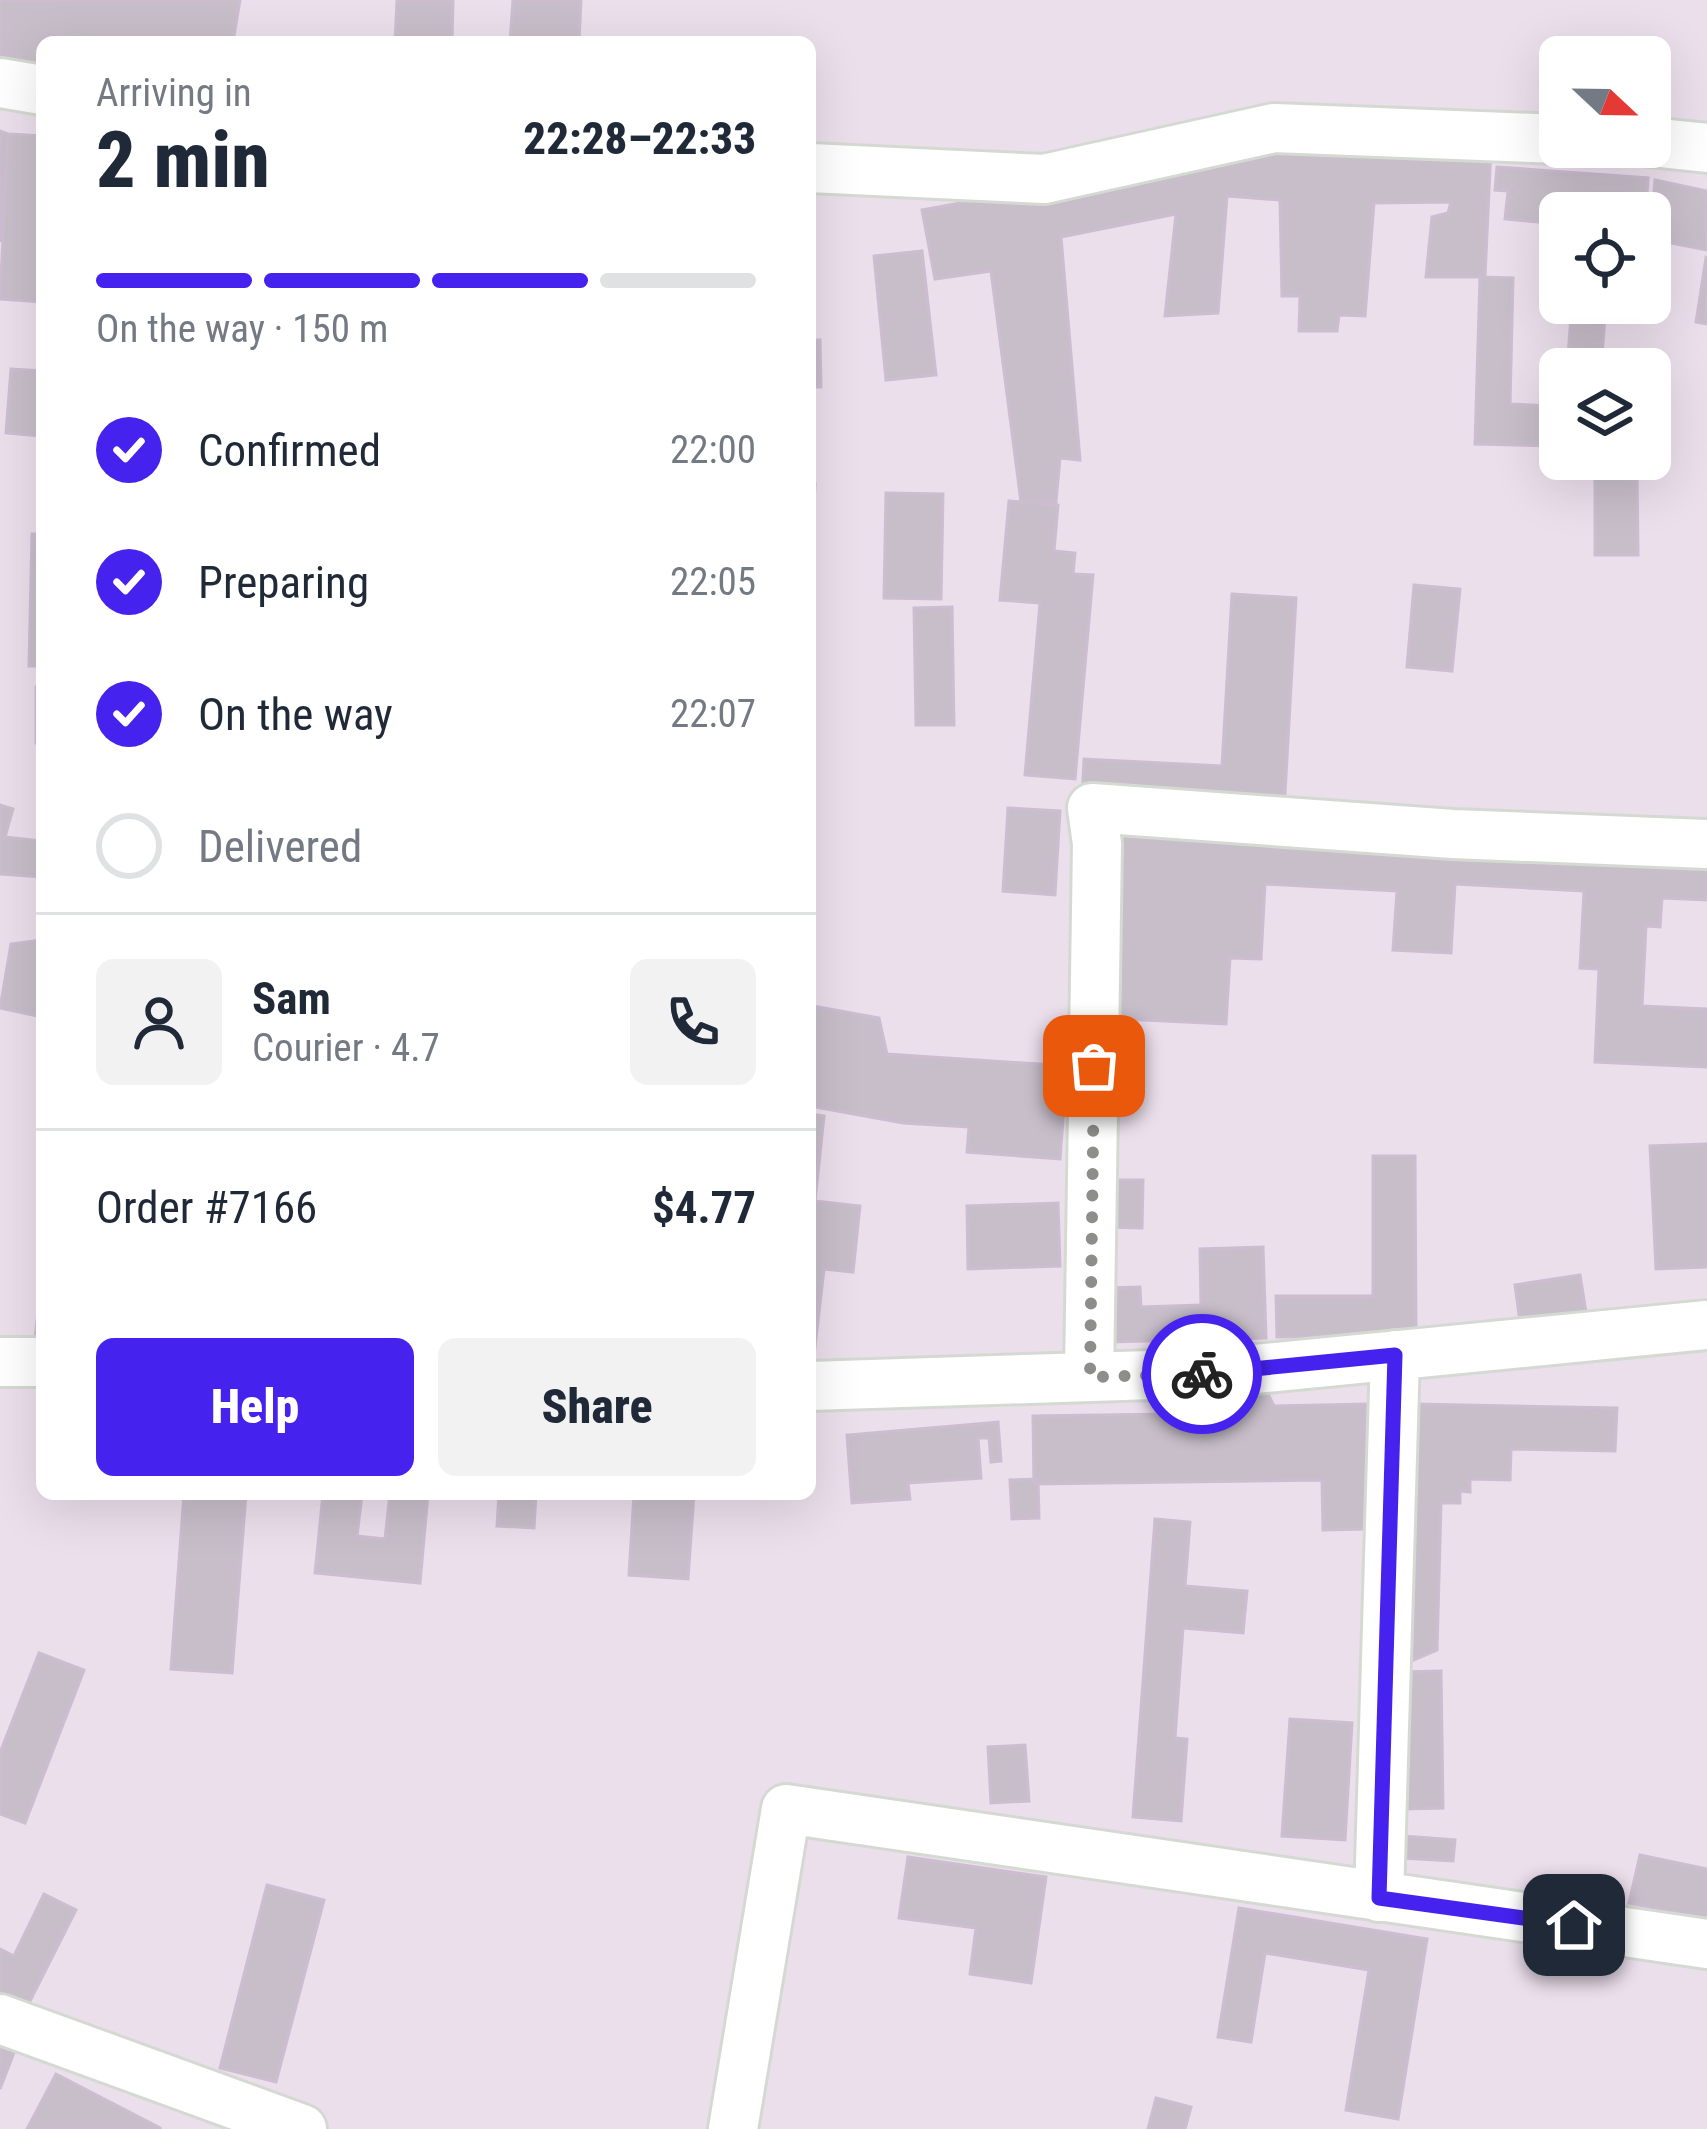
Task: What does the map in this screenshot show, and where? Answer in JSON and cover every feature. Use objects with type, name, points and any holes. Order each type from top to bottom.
[{"type":"street","points":[[0,83],[36,89]]},
{"type":"street","points":[[816,168],[1044,179],[1274,128],[1539,138]]},
{"type":"street","points":[[1671,144],[1707,148]]},
{"type":"street","points":[[1090,1377],[1097,844],[1092,808],[1453,834],[1707,844]]},
{"type":"street","points":[[816,1386],[1214,1373],[1707,1325]]},
{"type":"street","points":[[1379,1898],[1395,1355]]},
{"type":"street","points":[[0,1362],[36,1362]]},
{"type":"street","points":[[733,2129],[786,1809],[1707,1944]]},
{"type":"street","points":[[0,2019],[302,2129]]},
{"type":"building","points":[[0,0],[240,0],[234,36],[36,36],[36,72],[0,65]]},
{"type":"building","points":[[397,0],[453,0],[452,36],[395,36]]},
{"type":"building","points":[[513,0],[581,0],[579,36],[510,36]]},
{"type":"building","points":[[0,131],[8,134],[0,242]]},
{"type":"building","points":[[8,134],[36,136],[36,302],[0,299]]},
{"type":"building","points":[[1273,136],[1491,147],[1485,277],[1426,277],[1432,217],[1448,213],[1451,202],[1374,203],[1365,316],[1339,315],[1337,331],[1299,331],[1300,296],[1282,296],[1280,200],[1227,196],[1218,313],[1165,316],[1176,214],[1061,237],[1080,460],[1060,458],[1056,502],[1021,502],[991,271],[935,279],[922,210],[1187,162]]},
{"type":"building","points":[[1497,167],[1648,178],[1647,192],[1539,192],[1539,222],[1505,219],[1508,191],[1495,190]]},
{"type":"building","points":[[1655,180],[1707,191],[1707,250],[1671,243],[1671,192],[1654,192]]},
{"type":"building","points":[[922,251],[936,375],[886,380],[874,256]]},
{"type":"building","points":[[1707,259],[1707,324],[1696,322]]},
{"type":"building","points":[[1480,277],[1513,278],[1510,404],[1539,405],[1539,446],[1475,444]]},
{"type":"building","points":[[1570,324],[1604,324],[1603,348],[1569,348]]},
{"type":"building","points":[[816,340],[820,340],[821,387],[816,387]]},
{"type":"building","points":[[11,369],[36,371],[36,436],[6,433]]},
{"type":"building","points":[[1595,480],[1637,480],[1638,555],[1595,555]]},
{"type":"building","points":[[886,493],[943,494],[941,599],[884,598]]},
{"type":"building","points":[[1009,501],[1058,505],[1054,551],[1075,553],[1073,574],[1093,575],[1075,779],[1025,775],[1040,603],[1000,600]]},
{"type":"building","points":[[32,534],[36,534],[36,666],[29,666]]},
{"type":"building","points":[[1414,585],[1460,589],[1452,671],[1407,667]]},
{"type":"building","points":[[1232,594],[1296,598],[1284,811],[1082,800],[1084,759],[1222,766]]},
{"type":"building","points":[[952,607],[954,725],[916,725],[914,608]]},
{"type":"building","points":[[0,805],[13,809],[5,837],[36,840],[36,877],[0,874]]},
{"type":"building","points":[[1008,808],[1060,811],[1055,895],[1003,891]]},
{"type":"building","points":[[1112,830],[1707,858],[1707,900],[1662,898],[1660,927],[1646,926],[1642,1006],[1707,1009],[1707,1067],[1595,1062],[1599,969],[1580,968],[1584,891],[1455,884],[1451,953],[1393,950],[1397,891],[1265,884],[1261,959],[1230,958],[1226,1024],[1103,1018]]},
{"type":"building","points":[[36,941],[36,1016],[0,1008],[11,944]]},
{"type":"building","points":[[816,1007],[879,1018],[887,1054],[1067,1066],[1060,1159],[967,1152],[969,1127],[903,1123],[816,1107]]},
{"type":"building","points":[[816,1115],[824,1116],[816,1192]]},
{"type":"building","points":[[1707,1144],[1707,1267],[1656,1269],[1650,1146]]},
{"type":"building","points":[[1373,1156],[1415,1156],[1416,1336],[1277,1337],[1276,1296],[1373,1296]]},
{"type":"building","points":[[1104,1180],[1143,1180],[1142,1228],[1103,1227]]},
{"type":"building","points":[[816,1201],[860,1206],[853,1272],[824,1269],[816,1338]]},
{"type":"building","points":[[1058,1203],[1060,1266],[968,1269],[967,1206]]},
{"type":"building","points":[[1263,1247],[1266,1338],[1109,1342],[1107,1288],[1140,1287],[1141,1307],[1201,1305],[1200,1249]]},
{"type":"building","points":[[1580,1275],[1586,1312],[1520,1322],[1515,1285]]},
{"type":"building","points":[[1241,1392],[1267,1392],[1274,1406],[1367,1404],[1368,1529],[1323,1530],[1322,1480],[1034,1484],[1033,1416],[1241,1413]]},
{"type":"building","points":[[1414,1404],[1617,1408],[1615,1451],[1511,1449],[1510,1480],[1470,1479],[1470,1492],[1460,1491],[1460,1503],[1441,1503],[1437,1650],[1409,1662]]},
{"type":"building","points":[[998,1422],[1001,1461],[991,1462],[989,1438],[978,1438],[981,1478],[908,1483],[910,1499],[852,1503],[847,1435]]},
{"type":"building","points":[[1038,1479],[1039,1518],[1012,1519],[1010,1480]]},
{"type":"building","points":[[184,1500],[246,1500],[232,1673],[171,1669]]},
{"type":"building","points":[[322,1500],[361,1500],[357,1536],[385,1539],[389,1500],[427,1500],[420,1583],[315,1573]]},
{"type":"building","points":[[499,1500],[536,1500],[534,1528],[497,1526]]},
{"type":"building","points":[[634,1500],[694,1500],[688,1579],[629,1575]]},
{"type":"building","points":[[1155,1519],[1190,1522],[1185,1586],[1247,1591],[1243,1633],[1183,1628],[1175,1738],[1187,1739],[1181,1821],[1133,1817]]},
{"type":"building","points":[[39,1653],[84,1670],[25,1823],[0,1814],[0,1753]]},
{"type":"building","points":[[1441,1671],[1443,1808],[1404,1809],[1402,1672]]},
{"type":"building","points":[[1290,1719],[1352,1723],[1345,1840],[1282,1836]]},
{"type":"building","points":[[1025,1745],[1029,1801],[991,1803],[988,1747]]},
{"type":"building","points":[[1403,1836],[1455,1840],[1453,1861],[1402,1858]]},
{"type":"building","points":[[1640,1855],[1707,1869],[1707,1919],[1629,1903]]},
{"type":"building","points":[[908,1857],[1046,1877],[1031,1983],[970,1974],[976,1928],[899,1918]]},
{"type":"building","points":[[267,1885],[324,1900],[276,2082],[220,2068]]},
{"type":"building","points":[[44,1894],[76,1910],[27,2007],[0,1993],[0,1949],[14,1956]]},
{"type":"building","points":[[1239,1908],[1427,1939],[1398,2119],[1346,2110],[1369,1970],[1265,1953],[1251,2042],[1218,2037]]},
{"type":"building","points":[[0,2039],[17,2045],[0,2089]]},
{"type":"building","points":[[56,2074],[160,2128],[160,2129],[27,2129]]},
{"type":"building","points":[[1156,2098],[1191,2107],[1185,2129],[1148,2129]]},
{"type":"way so far","points":[[1094,1066],[1090,1377],[1202,1374]]},
{"type":"route","points":[[1202,1374],[1395,1355],[1379,1898],[1574,1925]]}]
